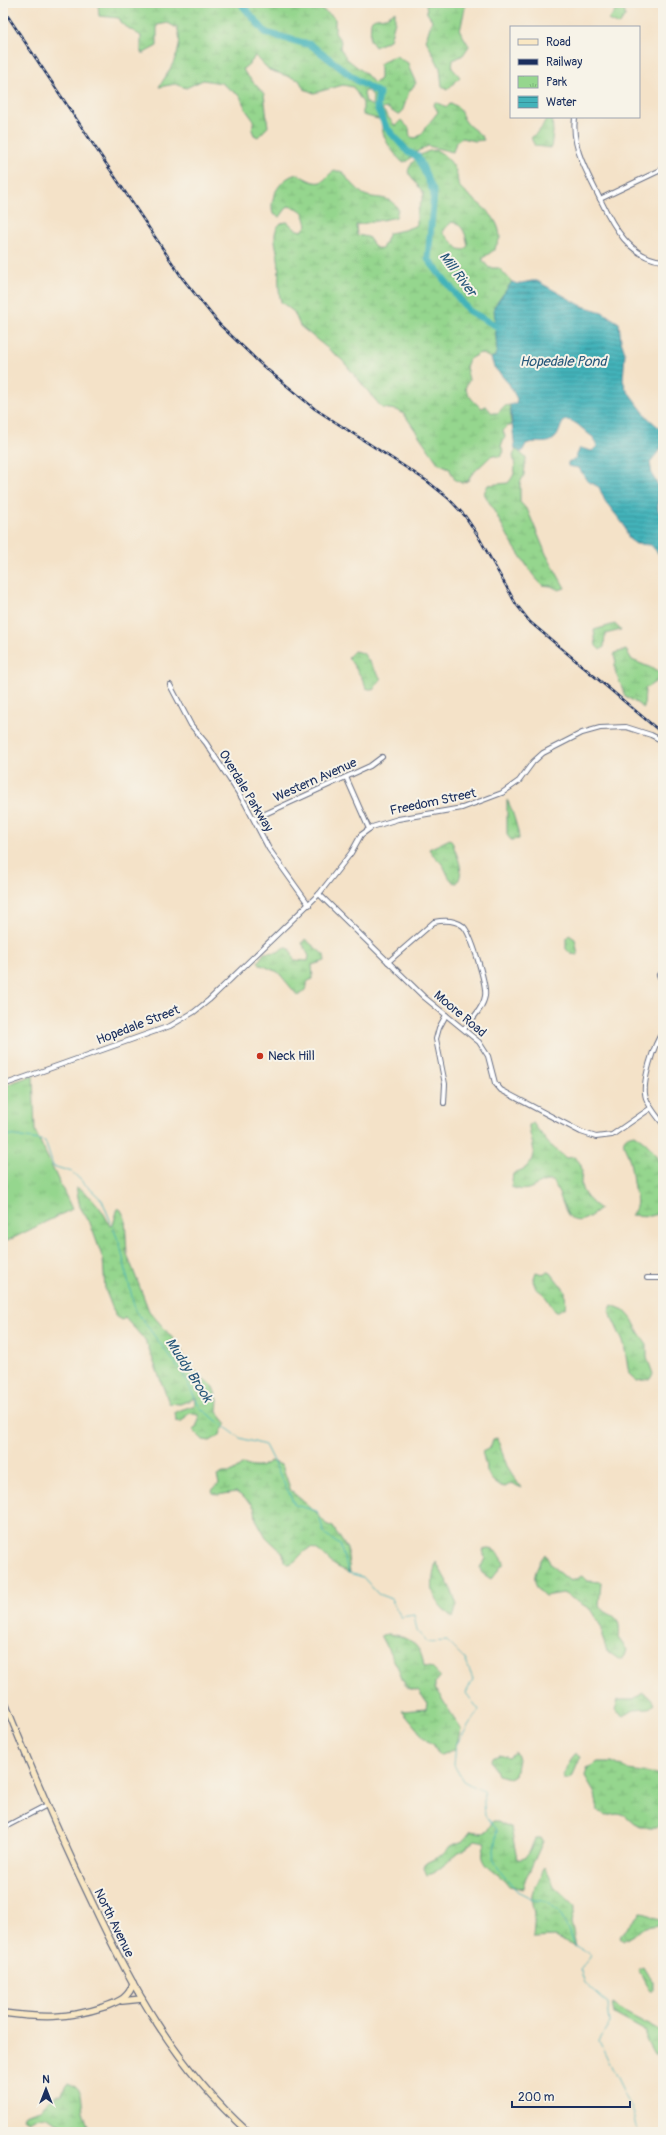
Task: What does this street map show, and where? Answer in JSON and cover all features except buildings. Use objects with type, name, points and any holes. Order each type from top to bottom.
[{"type":"main road","name":"North Avenue","points":[[3,1698],[47,1805],[106,1933],[142,1999],[165,2038],[189,2071],[221,2108],[248,2132]]},
{"type":"main road","points":[[122,2001],[129,1992],[133,1983]]},
{"type":"main road","points":[[3,2013],[57,2018],[82,2014],[122,2001],[142,1999]]},
{"type":"street","points":[[576,118],[574,133],[576,144],[611,221],[623,237],[646,258],[663,261]]},
{"type":"street","points":[[600,199],[663,169]]},
{"type":"street","name":"Overdale Parkway","points":[[170,685],[191,725],[212,752],[254,819],[275,858],[309,905]]},
{"type":"street","name":"Freedom Street","points":[[279,934],[319,894],[351,853],[361,835],[370,829],[398,818],[462,808],[502,793],[519,781],[533,762],[543,753],[582,733],[600,728],[626,727],[651,735],[663,741]]},
{"type":"street","name":"Western Avenue","points":[[254,819],[370,766],[382,757]]},
{"type":"street","points":[[346,777],[370,829]]},
{"type":"street","name":"Moore Road","points":[[319,894],[424,997],[464,1029],[485,1051],[498,1087],[536,1110],[586,1135],[602,1138],[612,1135],[651,1108]]},
{"type":"street","points":[[388,962],[434,922],[453,921],[465,928],[473,945],[486,993],[479,1010],[464,1029]]},
{"type":"street","name":"Hopedale Street","points":[[3,1085],[182,1020],[209,1000],[279,934]]},
{"type":"street","points":[[659,976],[663,983]]},
{"type":"street","points":[[444,1103],[445,1084],[436,1039],[439,1028],[446,1014]]},
{"type":"street","points":[[663,1032],[656,1042],[645,1087],[646,1098],[651,1108],[663,1124]]},
{"type":"street","points":[[648,1278],[663,1278]]},
{"type":"street","points":[[3,1828],[47,1805]]},
{"type":"green space","points":[[98,3],[317,3],[335,19],[335,33],[341,41],[340,48],[347,59],[366,74],[374,83],[380,79],[380,64],[389,58],[396,56],[408,63],[416,83],[409,92],[402,112],[398,115],[387,108],[382,109],[395,126],[401,120],[409,128],[410,137],[416,138],[423,133],[425,128],[438,112],[434,105],[435,102],[447,107],[450,104],[459,108],[466,122],[484,140],[475,141],[462,138],[456,142],[453,152],[428,146],[418,151],[408,161],[402,162],[387,142],[383,132],[382,120],[363,115],[363,103],[353,87],[343,85],[314,93],[304,89],[299,80],[269,70],[255,55],[252,61],[243,69],[264,94],[268,127],[258,137],[254,135],[252,130],[254,121],[246,110],[240,96],[221,83],[203,80],[186,88],[175,84],[159,87],[178,51],[179,35],[177,28],[168,23],[157,25],[157,46],[144,53],[141,53],[141,36],[122,24],[119,18],[99,16]],"holes":[[[365,91],[369,91],[373,96],[372,106],[366,102],[364,94]]]},
{"type":"green space","points":[[426,3],[466,3],[460,31],[469,46],[463,55],[453,60],[452,68],[460,77],[447,90],[442,86],[440,68],[426,40],[432,20],[427,13]]},
{"type":"green space","points":[[610,3],[624,3],[625,16],[619,25],[608,20],[615,12]]},
{"type":"green space","points":[[395,11],[395,21],[390,40],[375,47],[370,40],[371,21],[376,18],[388,16]]},
{"type":"green space","points":[[545,118],[552,118],[553,132],[551,148],[535,146],[531,138],[541,129],[546,119]]},
{"type":"green space","points":[[431,150],[436,150],[449,160],[456,171],[460,187],[485,209],[495,221],[499,229],[500,238],[494,250],[483,258],[483,261],[489,268],[499,268],[512,282],[494,307],[497,350],[495,356],[491,358],[480,353],[469,359],[466,367],[469,380],[465,388],[477,404],[482,408],[486,406],[492,413],[498,413],[504,406],[510,405],[511,426],[507,426],[503,431],[505,436],[501,446],[504,452],[500,457],[492,455],[471,475],[468,481],[462,483],[455,480],[449,468],[438,463],[404,414],[397,410],[382,408],[342,360],[300,326],[294,312],[281,302],[279,291],[279,264],[275,240],[276,231],[281,223],[287,222],[295,229],[302,231],[307,225],[302,212],[293,207],[288,206],[280,217],[273,214],[272,207],[274,194],[282,183],[298,174],[308,180],[320,182],[333,172],[341,171],[363,194],[391,201],[398,209],[396,217],[356,225],[357,235],[368,237],[376,248],[382,249],[389,233],[404,230],[417,225],[417,213],[424,194],[408,172],[409,168],[418,157]],"holes":[[[452,222],[456,223],[464,231],[468,246],[464,250],[459,249],[443,233],[443,230]]]},
{"type":"green space","points":[[516,449],[526,458],[524,475],[520,483],[520,502],[528,511],[546,554],[565,588],[559,590],[551,586],[542,585],[533,575],[513,545],[484,493],[488,485],[508,483],[511,480],[515,471],[513,456]]},
{"type":"green space","points":[[615,624],[621,630],[605,634],[604,647],[600,650],[596,646],[594,630]]},
{"type":"green space","points":[[626,650],[632,660],[661,672],[658,680],[645,689],[644,708],[624,695],[622,686],[616,674],[615,653]]},
{"type":"green space","points":[[354,651],[363,653],[381,679],[373,690],[366,688],[362,678],[348,657]]},
{"type":"green space","points":[[507,800],[511,807],[519,839],[511,840],[507,835]]},
{"type":"green space","points":[[450,839],[459,862],[461,873],[457,883],[450,878],[444,866],[429,849]]},
{"type":"green space","points":[[569,935],[575,939],[578,955],[571,954],[566,949],[566,938]]},
{"type":"green space","points":[[305,939],[324,955],[325,961],[312,965],[313,979],[308,981],[305,990],[298,996],[278,972],[261,965],[258,962],[264,953],[278,952],[284,947],[290,949],[294,960],[308,961],[309,956],[302,943]]},
{"type":"green space","points":[[33,1075],[35,1131],[72,1209],[3,1243],[3,1086]]},
{"type":"green space","points":[[533,1123],[548,1143],[566,1158],[574,1157],[581,1165],[582,1190],[590,1201],[600,1209],[588,1218],[579,1221],[572,1219],[567,1214],[557,1189],[552,1181],[542,1182],[530,1189],[525,1190],[511,1187],[513,1174],[525,1168],[533,1159],[534,1154],[529,1125]]},
{"type":"green space","points":[[634,1134],[652,1150],[657,1158],[662,1177],[663,1213],[650,1216],[631,1215],[637,1204],[630,1162],[624,1142],[629,1135]]},
{"type":"green space","points":[[76,1187],[92,1199],[104,1214],[110,1226],[113,1225],[118,1208],[121,1210],[125,1218],[127,1254],[149,1311],[181,1348],[185,1362],[213,1387],[218,1400],[217,1412],[227,1424],[221,1431],[220,1435],[210,1441],[203,1440],[194,1431],[199,1420],[198,1415],[189,1413],[181,1422],[176,1421],[175,1412],[195,1405],[196,1398],[180,1404],[169,1403],[146,1341],[125,1318],[122,1320],[116,1317],[105,1289],[103,1259],[90,1223],[80,1207]]},
{"type":"green space","points":[[536,1272],[542,1274],[547,1272],[551,1273],[565,1291],[566,1307],[556,1312],[545,1296],[536,1289],[533,1281]]},
{"type":"green space","points":[[612,1305],[624,1310],[632,1319],[639,1333],[647,1344],[647,1357],[653,1374],[650,1379],[637,1381],[629,1374],[624,1344],[609,1311]]},
{"type":"green space","points":[[497,1438],[507,1466],[521,1488],[512,1483],[505,1487],[499,1485],[494,1482],[488,1474],[482,1452],[490,1448],[493,1439]]},
{"type":"green space","points":[[270,1461],[282,1465],[291,1491],[316,1512],[326,1524],[333,1527],[347,1549],[350,1573],[335,1565],[316,1549],[312,1548],[304,1552],[294,1562],[287,1564],[284,1561],[283,1553],[266,1537],[256,1519],[255,1509],[251,1503],[236,1492],[218,1495],[213,1493],[212,1490],[219,1484],[217,1476],[223,1473],[231,1473],[243,1464],[257,1467]]},
{"type":"green space","points":[[487,1549],[498,1553],[504,1563],[491,1579],[482,1573],[480,1569],[485,1558],[483,1550]]},
{"type":"green space","points":[[545,1554],[556,1570],[572,1581],[582,1576],[587,1581],[601,1582],[599,1605],[603,1610],[617,1619],[619,1623],[619,1639],[627,1650],[625,1656],[620,1660],[607,1651],[602,1637],[602,1628],[590,1609],[563,1593],[545,1596],[536,1586],[536,1570]]},
{"type":"green space","points":[[436,1562],[451,1589],[457,1605],[453,1618],[440,1605],[434,1593],[433,1580]]},
{"type":"green space","points":[[388,1634],[408,1639],[413,1643],[420,1652],[424,1666],[432,1668],[440,1676],[435,1682],[435,1688],[461,1729],[455,1750],[438,1755],[434,1745],[427,1741],[402,1711],[426,1709],[427,1703],[418,1690],[409,1688],[403,1682],[397,1666],[382,1637],[382,1635]]},
{"type":"green space","points":[[643,1693],[651,1698],[654,1704],[648,1709],[633,1710],[623,1716],[615,1710],[618,1700],[632,1700]]},
{"type":"green space","points":[[515,1752],[518,1759],[515,1775],[510,1778],[497,1775],[491,1760],[492,1757],[500,1754],[509,1757]]},
{"type":"green space","points":[[576,1753],[581,1756],[572,1777],[569,1779],[564,1779],[563,1776],[571,1759]]},
{"type":"green space","points":[[598,1762],[612,1762],[629,1770],[663,1775],[663,1824],[655,1827],[641,1827],[634,1824],[624,1815],[618,1813],[605,1815],[598,1811],[595,1793],[585,1776],[587,1768]]},
{"type":"green space","points":[[493,1821],[498,1821],[511,1828],[517,1859],[525,1858],[528,1855],[536,1838],[541,1838],[543,1841],[525,1881],[523,1889],[509,1886],[485,1863],[483,1850],[486,1842],[475,1840],[434,1873],[427,1875],[424,1868],[426,1863],[444,1854],[450,1846],[463,1841],[471,1831],[482,1833],[487,1831]]},
{"type":"green space","points":[[545,1867],[554,1886],[575,1906],[571,1922],[576,1946],[555,1937],[533,1938],[535,1913],[532,1904],[532,1894]]},
{"type":"green space","points":[[641,1913],[663,1919],[663,1924],[646,1927],[623,1941],[620,1938],[621,1935]]},
{"type":"green space","points":[[644,1967],[653,1982],[653,1990],[650,1990],[638,1970]]},
{"type":"green space","points":[[612,2004],[663,2033],[663,2052],[658,2056],[654,2055],[647,2042],[647,2032],[614,2014]]},
{"type":"green space","points":[[68,2083],[78,2089],[80,2093],[83,2111],[90,2132],[71,2132],[65,2126],[44,2116],[38,2117],[29,2122],[23,2119],[25,2114],[41,2109],[56,2095],[62,2093],[65,2085]]},
{"type":"water","name":"Hopedale Pond","points":[[537,281],[582,306],[602,312],[619,323],[621,341],[625,353],[623,380],[626,389],[648,418],[663,431],[663,446],[650,462],[652,475],[658,485],[658,510],[663,516],[663,559],[651,545],[636,544],[629,539],[624,525],[605,501],[599,487],[587,481],[579,468],[568,466],[568,462],[575,459],[580,448],[592,451],[597,446],[593,437],[576,424],[569,420],[565,420],[553,440],[549,442],[534,442],[526,444],[522,452],[515,449],[510,405],[516,403],[517,399],[509,384],[494,367],[491,358],[495,356],[497,350],[494,307],[512,282],[517,284]]},
{"type":"waterway","name":"Mill River","points":[[243,3],[243,6],[266,33],[311,45],[358,81],[379,93],[377,107],[386,127],[408,152],[418,157],[434,193],[428,259],[469,311],[502,329]]},
{"type":"waterway","name":"Muddy Brook","points":[[3,1134],[45,1141],[53,1166],[72,1172],[102,1200],[120,1245],[135,1310],[183,1374],[200,1408],[240,1438],[265,1445],[295,1505],[317,1511],[325,1535],[340,1545],[349,1573],[363,1577],[378,1594],[391,1599],[401,1617],[414,1615],[417,1631],[427,1642],[447,1641],[465,1659],[473,1679],[466,1693],[479,1710],[456,1745],[454,1765],[463,1781],[483,1791],[485,1816],[497,1829],[493,1858],[498,1868],[517,1891],[535,1900],[546,1901],[560,1912],[575,1945],[592,1955],[580,1969],[585,1983],[608,2004],[610,2023],[599,2041],[634,2113],[638,2132]]},
{"type":"railway","points":[[3,9],[183,279],[220,325],[263,366],[315,409],[427,481],[448,498],[465,516],[477,534],[516,604],[530,622],[663,734]]},
{"type":"place","name":"Neck Hill","points":[[260,1056]]}]
